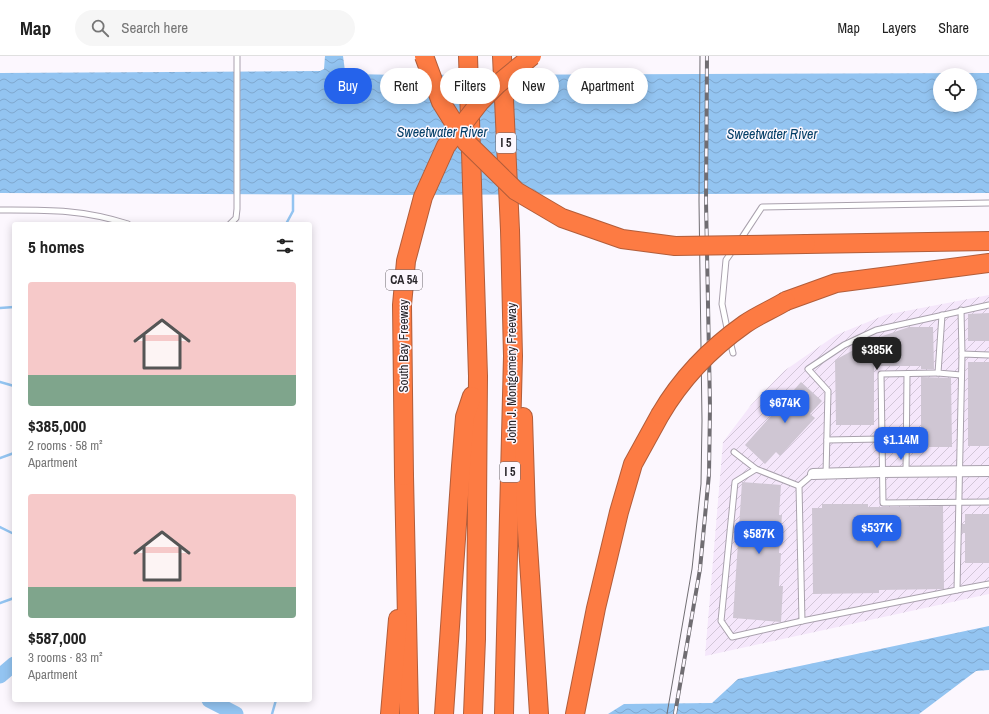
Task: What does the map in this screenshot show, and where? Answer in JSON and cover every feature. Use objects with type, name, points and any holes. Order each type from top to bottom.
[{"type":"highway","points":[[424,56],[441,102],[466,142],[516,191],[562,218],[622,239],[675,246],[989,241]]},
{"type":"highway","points":[[468,56],[478,376],[476,639],[473,714]]},
{"type":"highway","name":"John J. Montgomery Freeway","points":[[502,56],[510,230],[513,356],[504,714]]},
{"type":"highway","name":"South Bay Freeway","points":[[405,535],[403,298],[406,261],[423,197],[446,146],[480,102],[498,84],[532,56]]},
{"type":"highway","points":[[575,714],[605,568],[618,512],[633,464],[671,396],[690,372],[712,351],[746,323],[786,301],[836,283],[989,263]]},
{"type":"highway","points":[[513,356],[522,386],[526,515],[539,714]]},
{"type":"highway","points":[[444,714],[465,417],[478,376]]},
{"type":"highway","points":[[390,714],[405,535]]},
{"type":"highway","points":[[405,535],[409,714]]},
{"type":"highway","points":[[586,714],[604,611],[605,568]]},
{"type":"street","points":[[813,474],[989,471]]},
{"type":"lane","points":[[232,222],[236,218],[237,209],[236,56]]},
{"type":"lane","points":[[733,353],[722,304],[726,260],[762,207],[989,203]]},
{"type":"lane","points":[[0,210],[70,211],[101,215],[122,222]]},
{"type":"lane","points":[[826,474],[828,391],[808,369],[844,345],[876,330],[989,304]]},
{"type":"lane","points":[[957,590],[958,471],[962,354],[961,310]]},
{"type":"lane","points":[[938,373],[942,315]]},
{"type":"lane","points":[[962,354],[989,355]]},
{"type":"lane","points":[[961,375],[938,373],[881,374],[881,472],[883,503],[958,501],[989,502]]},
{"type":"lane","points":[[906,472],[908,374]]},
{"type":"lane","points":[[827,440],[881,439]]},
{"type":"lane","points":[[734,452],[756,469],[799,486]]},
{"type":"lane","points":[[756,469],[735,482],[721,621],[732,637],[802,621],[989,584]]},
{"type":"lane","points":[[799,486],[813,474]]},
{"type":"lane","points":[[799,486],[802,621]]},
{"type":"shaded area","points":[[989,295],[989,594],[705,656],[723,442],[751,405],[784,371],[836,335],[885,315]]},
{"type":"water","name":"Sweetwater River","points":[[325,56],[343,56],[345,68],[324,68]]},
{"type":"water","name":"Sweetwater River","points":[[324,69],[324,104],[372,104],[372,74],[380,75],[380,104],[432,104],[432,75],[440,75],[440,104],[500,104],[500,75],[508,75],[508,104],[559,104],[559,74],[567,74],[567,104],[648,104],[648,74],[933,73],[933,112],[977,112],[977,73],[989,73],[989,193],[399,195],[0,193],[0,73],[320,71]]},
{"type":"water","points":[[989,626],[989,670],[976,671],[919,714],[608,714],[624,704],[712,703],[738,679]]},
{"type":"building","points":[[989,313],[989,341],[968,341],[968,314]]},
{"type":"building","points":[[909,327],[933,327],[934,369],[921,369],[921,366],[874,366],[874,425],[836,425],[835,360],[874,339]]},
{"type":"building","points":[[968,362],[989,362],[989,446],[968,446]]},
{"type":"building","points":[[921,377],[951,378],[952,447],[921,447]]},
{"type":"building","points":[[801,382],[822,401],[810,414],[815,418],[780,456],[776,452],[765,464],[745,445]]},
{"type":"building","points":[[742,482],[781,485],[779,515],[782,515],[779,553],[781,553],[779,586],[783,586],[781,622],[733,618]]},
{"type":"building","points":[[822,504],[868,504],[868,507],[943,506],[944,589],[879,590],[879,593],[813,594],[812,508],[822,508]]},
{"type":"building","points":[[965,514],[989,514],[989,563],[965,563],[965,533],[962,533],[962,524],[965,524]]},
{"type":"waterway","points":[[287,222],[293,211],[293,195]]},
{"type":"waterway","points":[[0,308],[12,307]]},
{"type":"waterway","points":[[0,382],[12,385]]},
{"type":"waterway","points":[[0,458],[12,454]]},
{"type":"waterway","points":[[0,527],[12,533]]},
{"type":"waterway","points":[[0,603],[12,599]]},
{"type":"waterway","points":[[0,676],[12,666]]},
{"type":"waterway","points":[[213,702],[236,714]]},
{"type":"waterway","points":[[272,714],[275,702]]},
{"type":"tram line","points":[[667,714],[692,569],[701,484],[702,421],[699,201],[700,56]]},
{"type":"railway","points":[[675,714],[700,569],[709,474],[710,407],[706,201],[707,56]]}]
